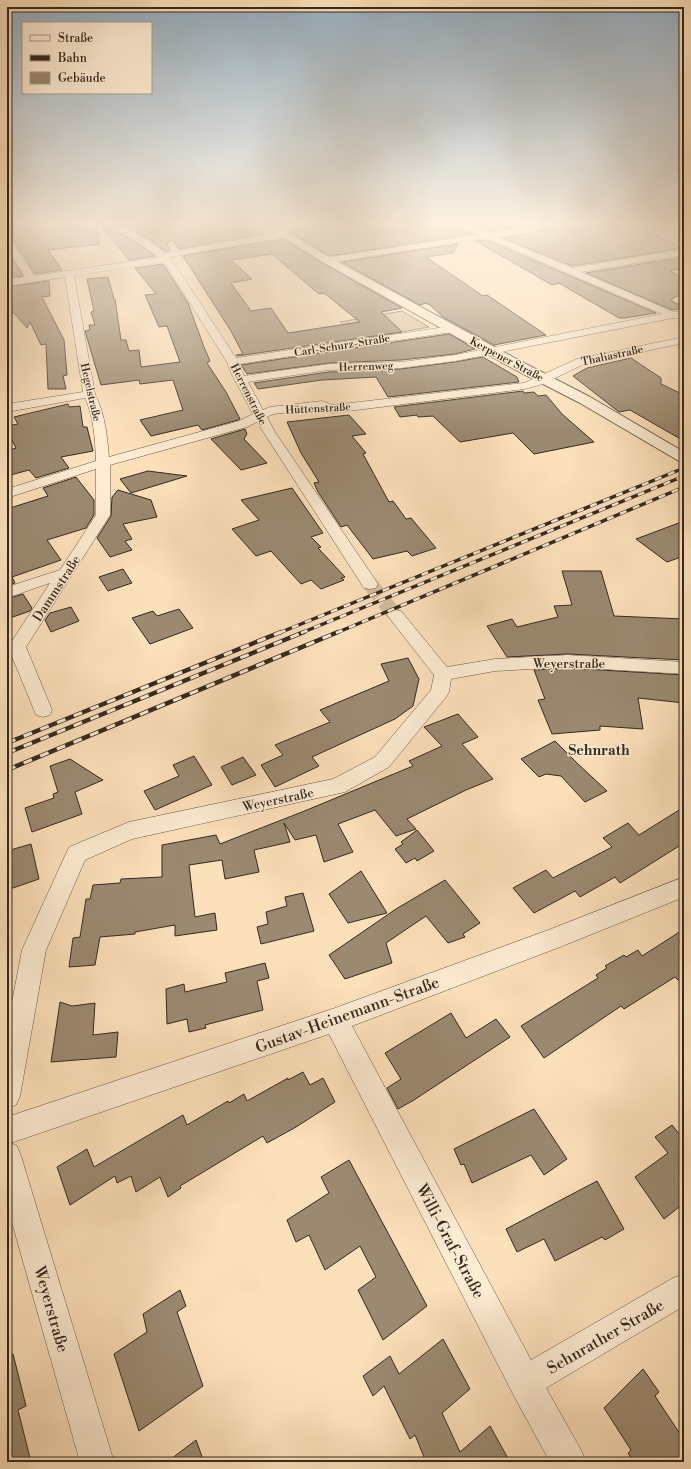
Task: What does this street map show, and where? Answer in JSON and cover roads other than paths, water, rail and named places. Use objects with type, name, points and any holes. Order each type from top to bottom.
[{"type":"street","name":"Hegelstraße","points":[[73,294],[89,394],[94,404],[100,430],[103,464]]},
{"type":"street","name":"Herrenstraße","points":[[188,294],[233,362],[237,373],[260,416],[370,584]]},
{"type":"street","name":"Kerpener Straße","points":[[388,294],[491,351],[585,400],[684,458]]},
{"type":"street","points":[[627,294],[679,315]]},
{"type":"street","name":"Herrenweg","points":[[241,380],[329,367],[401,365],[455,358],[679,315]]},
{"type":"street","name":"Carl-Schurz-Straße","points":[[233,362],[452,329]]},
{"type":"street","name":"Thaliastraße","points":[[544,379],[565,367],[581,361],[684,340]]},
{"type":"street","name":"Hüttenstraße","points":[[7,494],[124,456],[242,424],[270,411],[322,406],[332,409],[497,390],[533,384],[544,379]]},
{"type":"street","points":[[7,408],[89,394]]},
{"type":"street","name":"Dammstraße","points":[[43,710],[17,647],[103,515],[103,464]]},
{"type":"street","points":[[7,593],[65,573]]},
{"type":"street","points":[[395,615],[443,674]]},
{"type":"street","name":"Weyerstraße","points":[[7,1096],[34,950],[77,854],[129,831],[338,786],[382,762],[440,692],[443,674],[495,665],[568,661],[684,668]]},
{"type":"street","name":"Gustav-Heinemann-Straße","points":[[7,1131],[335,1020],[552,939],[684,887]]},
{"type":"street","name":"Willi-Graf-Straße","points":[[335,1020],[525,1382],[569,1462]]},
{"type":"street","name":"Weyerstraße","points":[[7,1156],[96,1462]]},
{"type":"street","name":"Sehnrather Straße","points":[[525,1382],[684,1289]]},
{"type":"tunnel","points":[[370,584],[395,615]]},
{"type":"railway","points":[[279,633],[684,468]]},
{"type":"railway","points":[[301,633],[684,476]]},
{"type":"railway","points":[[336,633],[684,487]]},
{"type":"railway","points":[[7,743],[281,632]]},
{"type":"railway","points":[[7,753],[304,632]]},
{"type":"railway","points":[[7,770],[338,632]]},
{"type":"district","name":"Sehnrath","points":[[599,750]]}]
